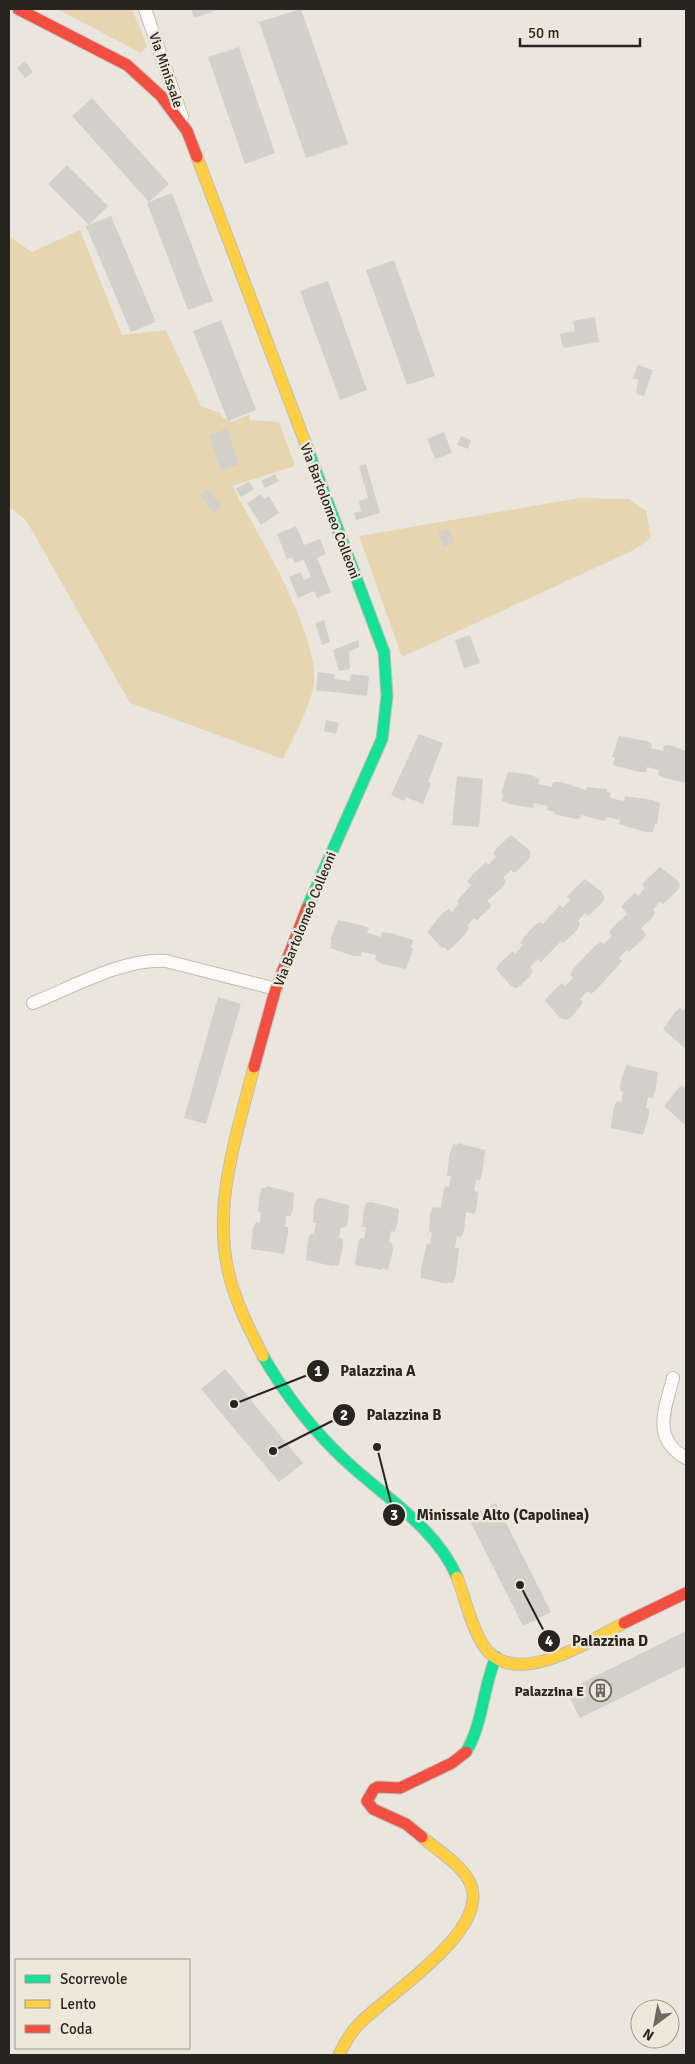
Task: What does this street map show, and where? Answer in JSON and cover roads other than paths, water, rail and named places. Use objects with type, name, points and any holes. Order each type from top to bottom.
[{"type":"street","name":"Via Minissale","points":[[145,9],[187,131]]},
{"type":"street","name":"Via Bartolomeo Colleoni","points":[[25,10],[126,65],[162,96],[187,131],[384,652],[387,672],[388,711],[382,739],[299,926],[276,989],[251,1077],[234,1147],[224,1204],[227,1263],[237,1299],[282,1387],[308,1423],[442,1550],[460,1580],[469,1617],[478,1641],[496,1657],[522,1666],[545,1662],[686,1593]]},
{"type":"street","points":[[33,1003],[126,966],[148,960],[166,960],[276,989]]},
{"type":"street","points":[[673,1378],[664,1412],[664,1430],[671,1446],[686,1458]]},
{"type":"street","points":[[339,2055],[360,2024],[413,1981],[453,1937],[470,1908],[473,1895],[471,1887],[458,1866],[406,1824],[374,1809],[369,1805],[368,1801],[374,1789],[378,1787],[400,1788],[452,1763],[466,1752],[474,1735],[488,1675],[496,1657]]},
{"type":"place","name":"Palazzina A","points":[[234,1404]]},
{"type":"place","name":"Minissale Alto (Capolinea)","points":[[377,1447]]},
{"type":"place","name":"Palazzina B","points":[[273,1451]]},
{"type":"place","name":"Palazzina D","points":[[520,1585]]},
{"type":"place","name":"Palazzina E","points":[[600,1691]]}]
